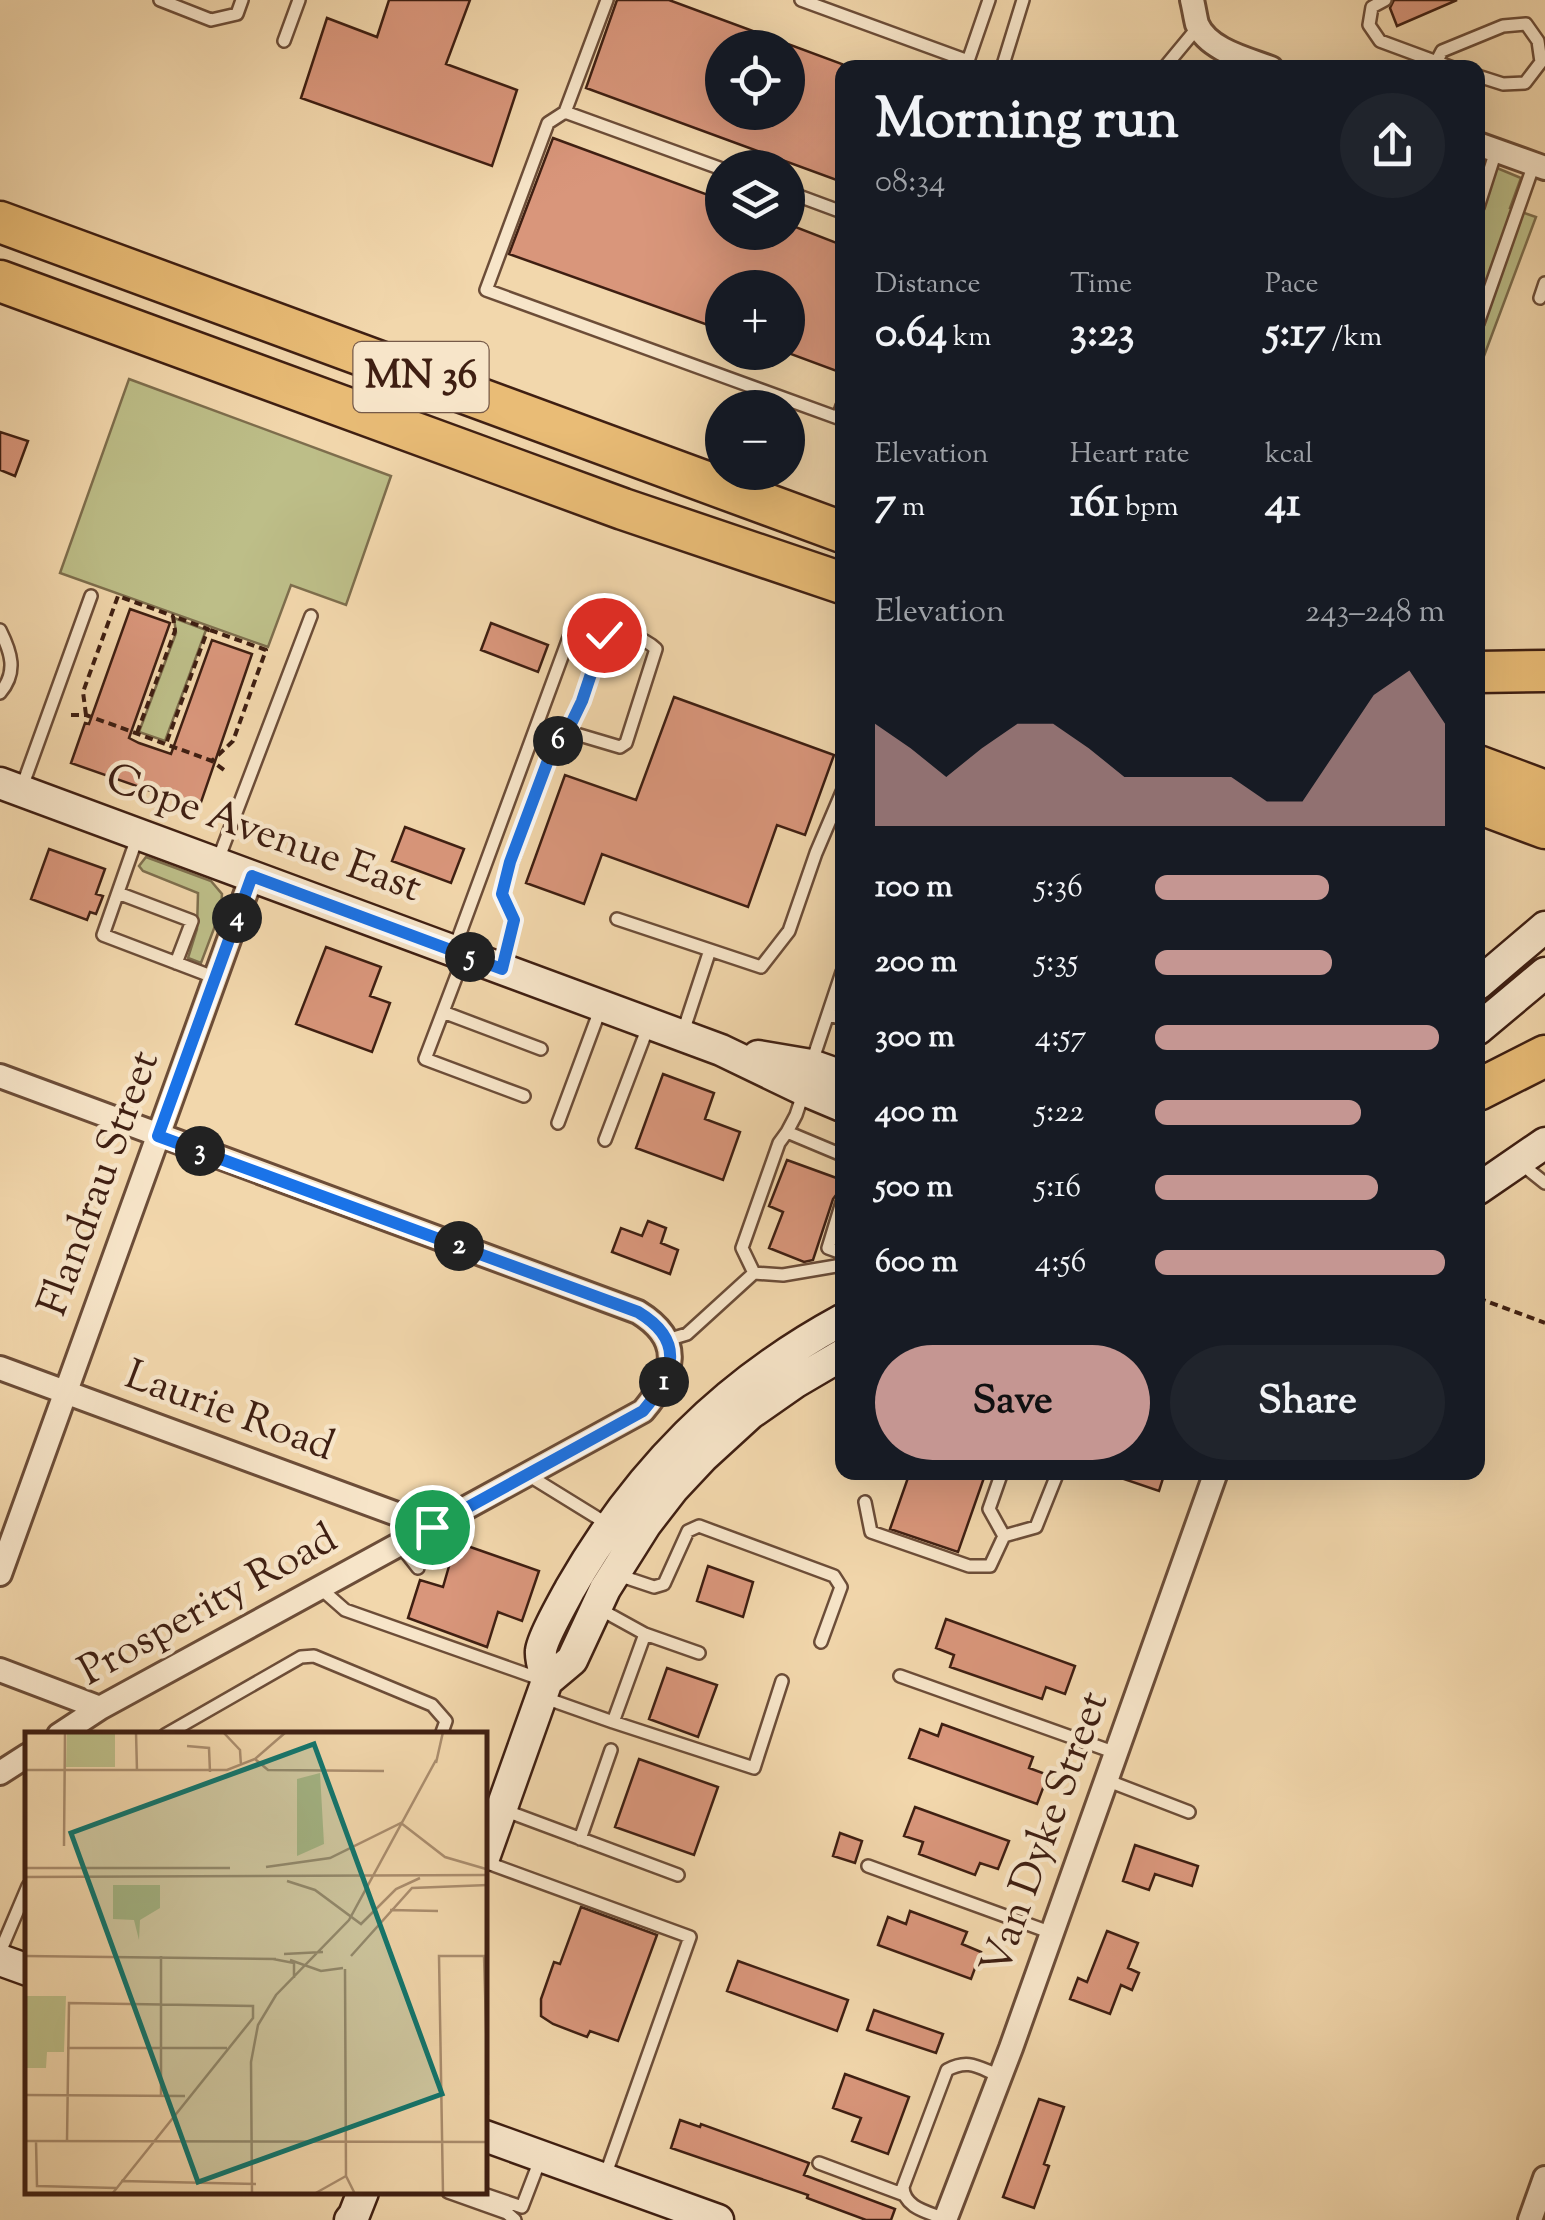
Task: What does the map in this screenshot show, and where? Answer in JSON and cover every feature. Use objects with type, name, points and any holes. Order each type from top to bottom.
[{"type":"highway","name":"MN 36","points":[[0,222],[835,529]]},
{"type":"highway","name":"MN 36","points":[[0,281],[669,525],[835,581]]},
{"type":"highway","points":[[669,525],[835,596]]},
{"type":"highway","points":[[1485,672],[1545,670]]},
{"type":"highway","points":[[1485,769],[1545,791]]},
{"type":"highway","points":[[1485,806],[1545,828]]},
{"type":"highway","points":[[1485,1086],[1545,1056]]},
{"type":"main road","name":"Cope Avenue East","points":[[10,787],[721,1050],[808,1078],[835,1076]]},
{"type":"main road","points":[[1485,978],[1545,927]]},
{"type":"main road","points":[[1485,1023],[1545,973]]},
{"type":"main road","name":"Cope Avenue East","points":[[808,1078],[835,1100]]},
{"type":"main road","points":[[1485,1184],[1533,1151]]},
{"type":"main road","points":[[544,1689],[540,1651],[566,1596],[610,1526],[658,1463],[719,1404],[781,1356],[835,1324]]},
{"type":"main road","points":[[488,1845],[494,1818],[544,1689],[572,1660],[614,1573],[659,1506],[720,1441],[796,1382],[835,1359]]},
{"type":"main road","points":[[0,1960],[25,1969]]},
{"type":"main road","points":[[488,2137],[718,2220]]},
{"type":"street","points":[[1192,0],[1198,28],[1215,44],[1250,60]]},
{"type":"street","points":[[1487,147],[1540,166]]},
{"type":"street","name":"Flandrau Street","points":[[0,1574],[252,876]]},
{"type":"street","points":[[0,1076],[638,1312],[656,1323],[668,1340]]},
{"type":"street","name":"Prosperity Road","points":[[64,1732],[100,1708],[643,1411],[661,1390],[671,1363],[668,1340]]},
{"type":"street","name":"Laurie Road","points":[[0,1368],[432,1527]]},
{"type":"street","name":"Van Dyke Street","points":[[945,2220],[1213,1480]]},
{"type":"street","points":[[0,1670],[100,1708]]},
{"type":"street","points":[[0,1772],[25,1757]]},
{"type":"street","points":[[1530,2220],[1545,2178]]},
{"type":"lane","points":[[160,0],[210,20],[237,14],[242,0]]},
{"type":"lane","points":[[284,41],[299,0]]},
{"type":"lane","points":[[607,0],[566,112],[548,124],[486,290],[835,417]]},
{"type":"lane","points":[[801,0],[957,60]]},
{"type":"lane","points":[[968,60],[989,0]]},
{"type":"lane","points":[[1004,60],[1023,0]]},
{"type":"lane","points":[[1386,0],[1372,6],[1370,26],[1380,42],[1422,60]]},
{"type":"lane","points":[[1437,60],[1442,50],[1503,26],[1526,24],[1538,41],[1541,62],[1524,83],[1503,84],[1485,78]]},
{"type":"lane","points":[[1171,60],[1198,28]]},
{"type":"lane","points":[[566,112],[705,163]]},
{"type":"lane","points":[[1485,305],[1540,166]]},
{"type":"lane","points":[[805,198],[835,209]]},
{"type":"lane","points":[[1540,298],[1545,283]]},
{"type":"lane","points":[[10,787],[91,596]]},
{"type":"lane","points":[[217,863],[311,616]]},
{"type":"lane","points":[[524,1096],[425,1059],[574,624]]},
{"type":"lane","points":[[0,630],[10,650],[12,670],[0,693]]},
{"type":"lane","points":[[502,969],[514,920],[502,894],[505,882],[553,747],[582,701],[604,635],[629,635],[652,644],[656,649],[626,743],[620,747],[566,731]]},
{"type":"lane","points":[[618,919],[761,967],[788,931],[835,808]]},
{"type":"lane","points":[[138,834],[103,935],[216,978]]},
{"type":"lane","points":[[118,893],[192,920],[176,963]]},
{"type":"lane","points":[[682,1036],[710,950]]},
{"type":"lane","points":[[754,1273],[742,1248],[780,1143],[796,1115],[835,993]]},
{"type":"lane","points":[[558,1122],[602,1006]]},
{"type":"lane","points":[[443,1012],[541,1049]]},
{"type":"lane","points":[[828,1014],[835,1017]]},
{"type":"lane","points":[[606,1140],[650,1023]]},
{"type":"lane","points":[[786,1132],[835,1152]]},
{"type":"lane","points":[[1533,1151],[1530,1171],[1545,1183]]},
{"type":"lane","points":[[835,1225],[828,1248],[835,1251]]},
{"type":"lane","points":[[668,1340],[687,1334],[754,1273],[783,1275],[835,1266]]},
{"type":"lane","points":[[528,1475],[610,1526]]},
{"type":"lane","points":[[999,1480],[989,1509],[1004,1536]]},
{"type":"lane","points":[[865,1502],[871,1532],[969,1566],[990,1566],[1004,1536],[1036,1527],[1055,1480]]},
{"type":"lane","points":[[614,1573],[654,1587],[664,1584],[688,1531],[698,1526],[834,1576],[841,1587],[821,1642]]},
{"type":"lane","points":[[400,1545],[418,1568]]},
{"type":"lane","points":[[320,1588],[346,1610],[544,1689],[614,1722],[754,1768],[782,1681]]},
{"type":"lane","points":[[595,1607],[645,1634],[699,1653]]},
{"type":"lane","points":[[614,1722],[645,1634]]},
{"type":"lane","points":[[170,1732],[301,1657],[314,1656],[432,1705],[446,1722],[442,1732]]},
{"type":"lane","points":[[900,1676],[1116,1754]]},
{"type":"lane","points":[[580,1839],[611,1750]]},
{"type":"lane","points":[[1106,1780],[1189,1812]]},
{"type":"lane","points":[[494,1818],[580,1839],[678,1874]]},
{"type":"lane","points":[[488,1860],[690,1937],[604,2179]]},
{"type":"lane","points":[[868,1866],[1052,1933]]},
{"type":"lane","points":[[0,1952],[25,1893]]},
{"type":"lane","points":[[945,2220],[912,2205],[902,2194],[947,2070],[960,2063],[1000,2076]]},
{"type":"lane","points":[[487,2195],[522,2207],[541,2156]]},
{"type":"lane","points":[[819,2163],[902,2194]]},
{"type":"lane","points":[[456,2195],[507,2213],[515,2220]]},
{"type":"path","points":[[86,715],[83,692],[118,596],[266,650],[233,741],[212,761]]},
{"type":"path","points":[[137,733],[175,632],[173,616]]},
{"type":"path","points":[[166,744],[208,629]]},
{"type":"path","points":[[72,715],[86,715],[137,733],[212,761],[224,770]]},
{"type":"path","points":[[1485,1301],[1545,1323]]},
{"type":"green space","points":[[1497,168],[1521,178],[1510,208],[1536,217],[1485,353],[1485,185]]},
{"type":"green space","points":[[129,379],[391,476],[346,605],[291,585],[268,647],[60,573]]},
{"type":"green space","points":[[174,618],[206,630],[165,741],[139,732],[176,633]]},
{"type":"green space","points":[[146,857],[211,881],[222,894],[221,910],[201,963],[188,958],[197,929],[198,893],[143,871],[139,866]]},
{"type":"building","points":[[389,0],[470,0],[446,64],[517,90],[492,166],[301,98],[327,18],[377,37]]},
{"type":"building","points":[[617,0],[669,0],[750,30],[705,30],[705,130],[805,130],[805,50],[835,61],[835,179],[805,168],[805,150],[755,150],[586,88]]},
{"type":"building","points":[[1394,0],[1457,0],[1397,26],[1390,8]]},
{"type":"building","points":[[553,138],[705,194],[705,250],[805,250],[805,231],[835,242],[835,370],[805,359],[805,270],[705,270],[705,324],[509,254]]},
{"type":"building","points":[[0,432],[28,441],[15,476],[0,470]]},
{"type":"building","points":[[130,609],[170,623],[129,738],[139,743],[171,754],[212,640],[252,654],[199,808],[71,763]]},
{"type":"building","points":[[491,623],[548,645],[538,672],[481,650]]},
{"type":"building","points":[[674,697],[834,755],[805,835],[777,825],[748,907],[602,854],[584,904],[526,883],[565,775],[636,800]]},
{"type":"building","points":[[405,827],[464,849],[451,883],[392,861]]},
{"type":"building","points":[[49,849],[105,869],[96,894],[103,896],[96,914],[90,912],[87,920],[31,899]]},
{"type":"building","points":[[326,947],[381,967],[370,996],[390,1003],[372,1052],[296,1024]]},
{"type":"building","points":[[663,1074],[714,1093],[705,1119],[740,1132],[723,1180],[636,1148]]},
{"type":"building","points":[[787,1160],[835,1177],[835,1196],[813,1260],[804,1262],[769,1248],[783,1212],[769,1206]]},
{"type":"building","points":[[648,1221],[666,1228],[661,1243],[678,1250],[670,1274],[612,1252],[621,1228],[642,1236]]},
{"type":"building","points":[[907,1480],[983,1480],[958,1552],[890,1529]]},
{"type":"building","points":[[1127,1480],[1162,1480],[1159,1491]]},
{"type":"building","points":[[456,1542],[539,1571],[522,1621],[498,1612],[487,1647],[408,1618],[420,1580],[443,1587]]},
{"type":"building","points":[[708,1566],[753,1582],[743,1617],[697,1601]]},
{"type":"building","points":[[946,1619],[1075,1666],[1065,1694],[1046,1687],[1042,1699],[950,1667],[954,1655],[936,1648]]},
{"type":"building","points":[[667,1668],[717,1685],[698,1737],[649,1719]]},
{"type":"building","points":[[942,1724],[1033,1757],[1029,1768],[1048,1775],[1037,1804],[909,1758],[920,1729],[938,1736]]},
{"type":"building","points":[[639,1759],[718,1787],[694,1855],[615,1827]]},
{"type":"building","points":[[915,1807],[1009,1841],[998,1869],[980,1863],[975,1875],[919,1854],[923,1842],[904,1836]]},
{"type":"building","points":[[840,1833],[862,1841],[855,1863],[833,1856]]},
{"type":"building","points":[[1135,1845],[1198,1866],[1192,1886],[1155,1874],[1149,1890],[1123,1881]]},
{"type":"building","points":[[581,1907],[657,1935],[618,2041],[590,2031],[587,2037],[541,2016],[541,1999],[554,1962],[560,1964]]},
{"type":"building","points":[[910,1911],[967,1932],[962,1944],[981,1952],[971,1979],[878,1945],[888,1917],[906,1924]]},
{"type":"building","points":[[1107,1931],[1138,1943],[1128,1968],[1139,1973],[1132,1990],[1121,1985],[1110,2014],[1070,1999],[1078,1978],[1087,1982]]},
{"type":"building","points":[[738,1961],[848,2000],[837,2031],[727,1991]]},
{"type":"building","points":[[874,2010],[943,2034],[936,2053],[867,2030]]},
{"type":"building","points":[[845,2074],[909,2097],[888,2154],[852,2141],[861,2118],[833,2108]]},
{"type":"building","points":[[1039,2099],[1064,2107],[1034,2208],[1003,2197]]},
{"type":"building","points":[[680,2120],[809,2163],[804,2175],[895,2209],[891,2220],[866,2220],[807,2198],[808,2195],[671,2148]]},
{"type":"route","points":[[432,1527],[643,1411],[661,1390],[671,1363],[668,1340],[656,1323],[638,1312],[158,1136],[252,876],[502,969],[514,920],[502,894],[510,862],[553,747],[569,728],[582,701],[604,635]]}]
